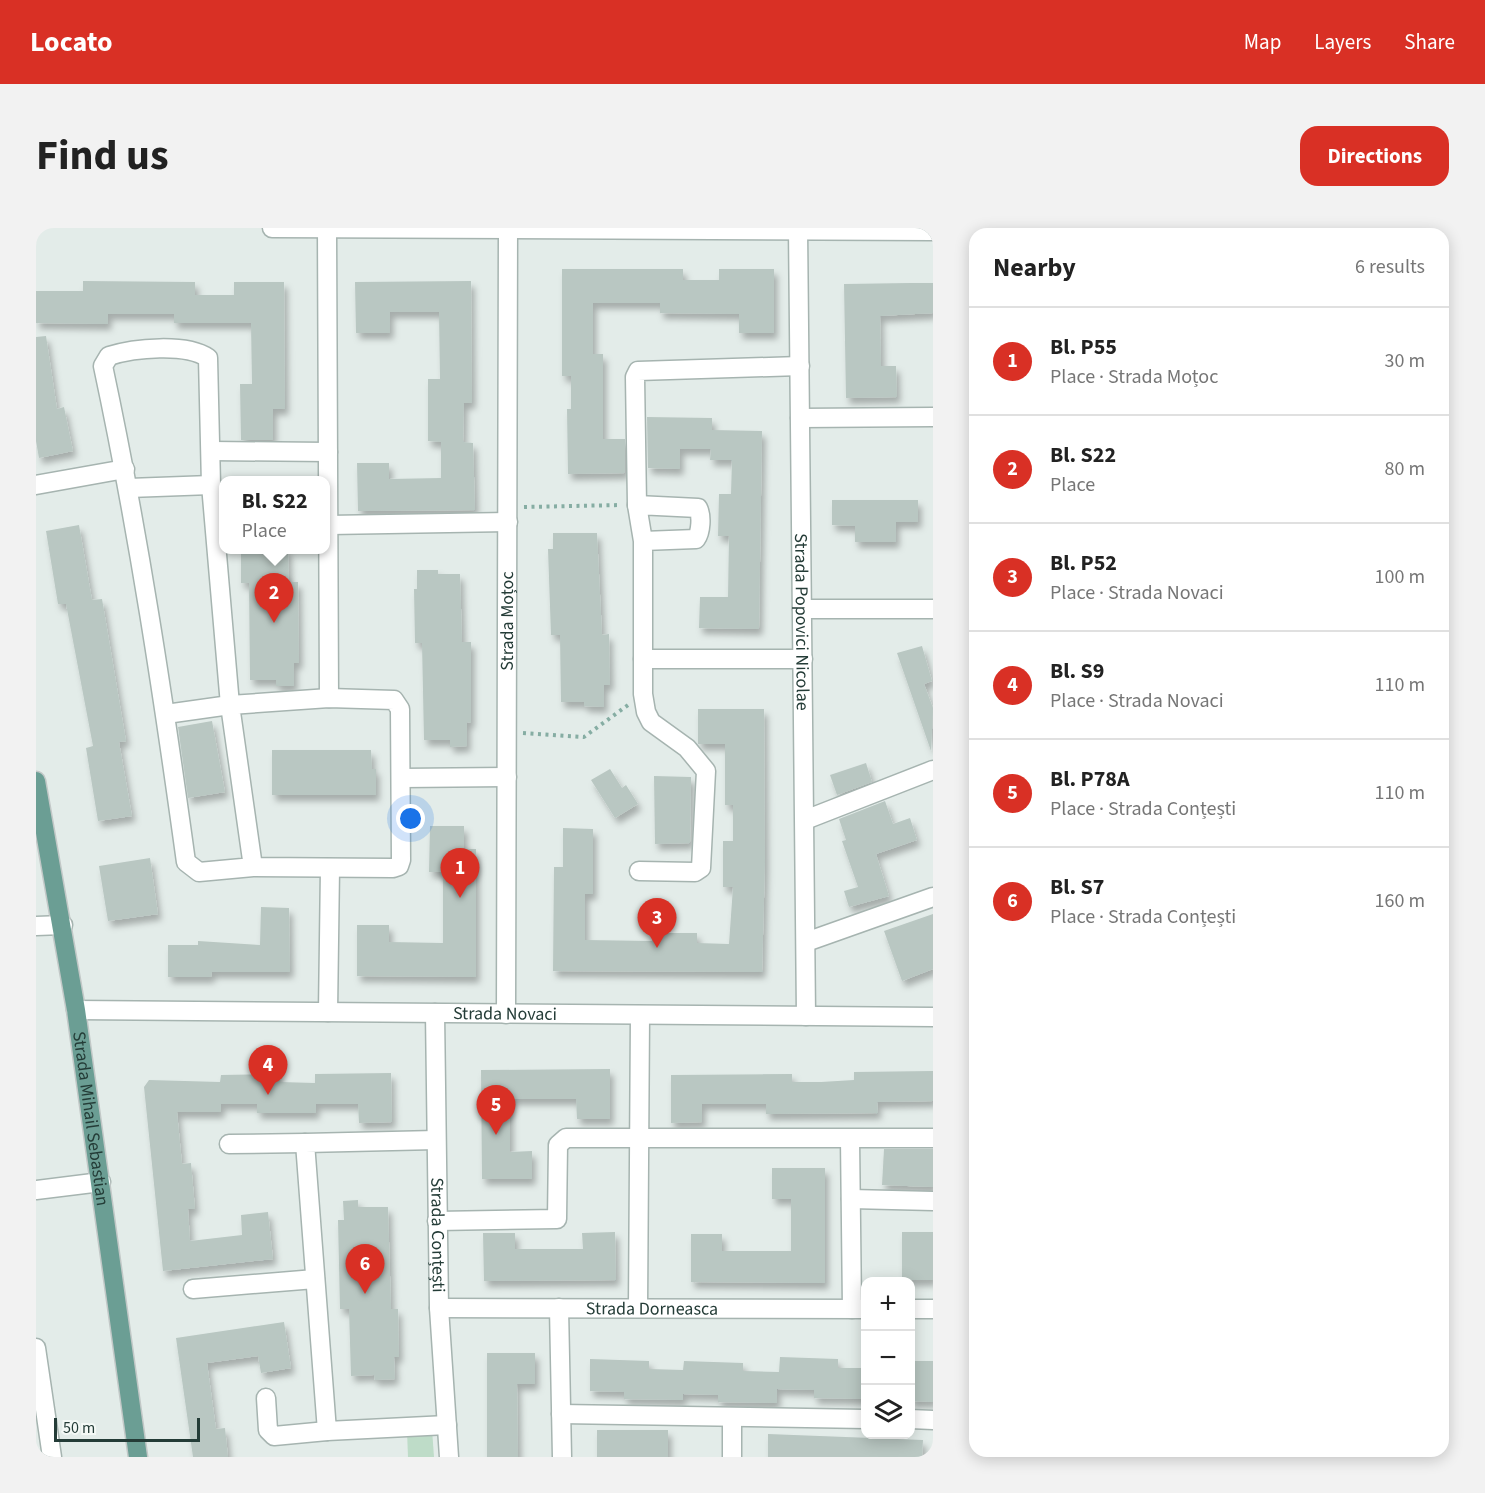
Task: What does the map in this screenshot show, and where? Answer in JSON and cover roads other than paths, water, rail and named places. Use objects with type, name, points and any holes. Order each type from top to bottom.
[{"type":"main road","name":"Strada Mihail Sebastian","points":[[36,780],[76,1010],[138,1457]]},
{"type":"street","points":[[272,228],[933,231]]},
{"type":"street","points":[[327,228],[328,476]]},
{"type":"street","name":"Strada Moțoc","points":[[506,1014],[508,229]]},
{"type":"street","name":"Strada Popovici Nicolae","points":[[798,229],[807,1016]]},
{"type":"street","points":[[166,714],[230,705],[329,698],[394,700],[400,709],[402,778],[399,866],[393,868],[253,867],[199,872],[186,862],[166,714],[129,488],[103,366],[109,356],[121,352],[184,349],[198,351],[208,358],[211,485],[230,705],[253,867]]},
{"type":"street","points":[[639,871],[695,872],[701,868],[706,771],[687,748],[651,722],[643,694],[642,541],[637,505],[635,377],[638,371],[800,366]]},
{"type":"street","points":[[800,418],[933,417]]},
{"type":"street","points":[[211,451],[328,452]]},
{"type":"street","points":[[36,485],[125,469]]},
{"type":"street","points":[[129,488],[211,485]]},
{"type":"street","points":[[637,505],[692,506],[698,508],[700,513],[699,535],[696,539],[642,541]]},
{"type":"street","points":[[330,525],[508,514]]},
{"type":"street","points":[[329,554],[329,698]]},
{"type":"street","points":[[802,609],[933,609]]},
{"type":"street","points":[[644,659],[803,659]]},
{"type":"street","points":[[804,820],[933,770]]},
{"type":"street","points":[[402,778],[507,777]]},
{"type":"street","points":[[328,1012],[330,868]]},
{"type":"street","points":[[806,942],[933,897]]},
{"type":"street","points":[[36,926],[63,925]]},
{"type":"street","name":"Strada Novaci","points":[[76,1010],[933,1017]]},
{"type":"street","name":"Strada Conțești","points":[[435,1013],[436,1221],[449,1457]]},
{"type":"street","points":[[638,1308],[640,1015]]},
{"type":"street","points":[[436,1221],[552,1221],[558,1215],[558,1145],[566,1138],[933,1138]]},
{"type":"street","points":[[850,1139],[851,1199],[859,1309]]},
{"type":"street","points":[[229,1144],[436,1140]]},
{"type":"street","points":[[305,1143],[327,1431]]},
{"type":"street","points":[[36,1190],[101,1182]]},
{"type":"street","points":[[851,1199],[933,1201]]},
{"type":"street","points":[[193,1289],[315,1279]]},
{"type":"street","name":"Strada Dorneasca","points":[[439,1308],[859,1309]]},
{"type":"street","points":[[559,1308],[562,1457]]},
{"type":"street","points":[[915,1309],[933,1309]]},
{"type":"street","points":[[36,1348],[40,1399],[52,1457]]},
{"type":"street","points":[[266,1398],[268,1430],[274,1436],[447,1425]]},
{"type":"street","points":[[561,1414],[861,1419]]},
{"type":"street","points":[[732,1417],[732,1457]]},
{"type":"street","points":[[915,1419],[933,1420]]},
{"type":"place","name":"Bl. S22","points":[[274,623]]},
{"type":"place","name":"Bl. P55","points":[[460,898]]},
{"type":"place","name":"Bl. P52","points":[[657,948]]},
{"type":"place","name":"Bl. S9","points":[[268,1095]]},
{"type":"place","name":"Bl. P78A","points":[[496,1135]]},
{"type":"place","name":"Bl. S7","points":[[365,1294]]}]
